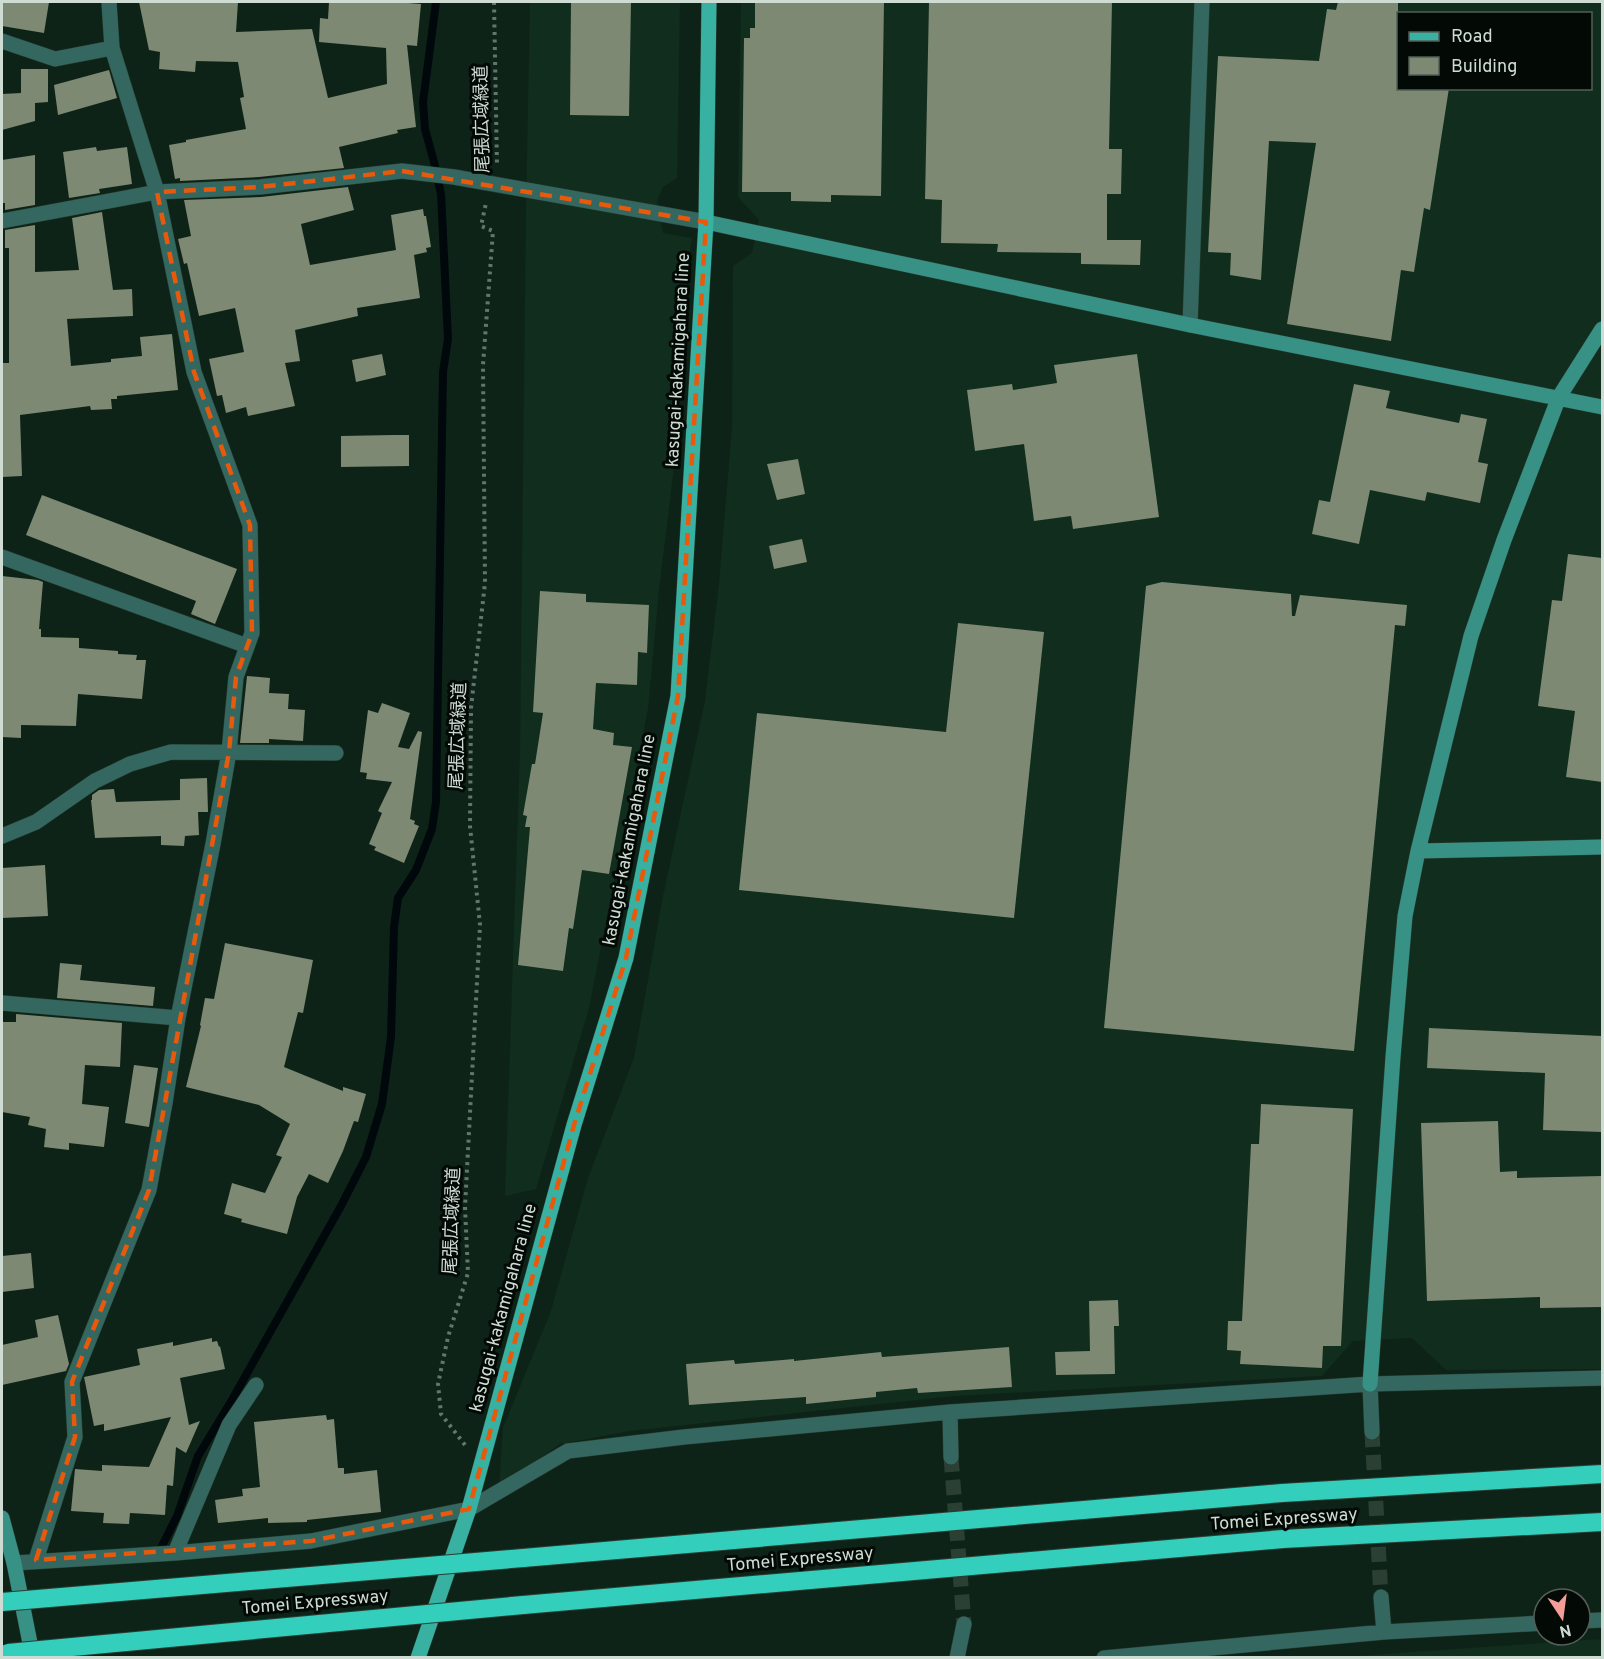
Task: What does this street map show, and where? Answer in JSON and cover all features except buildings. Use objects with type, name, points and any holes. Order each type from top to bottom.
[{"type":"highway","name":"Tomei Expressway","points":[[2,1602],[1282,1493],[1602,1474]]},
{"type":"highway","name":"Tomei Expressway","points":[[5,1653],[1283,1539],[1602,1522]]},
{"type":"main road","name":"kasugai-kakamigahara line","points":[[418,1658],[469,1509],[574,1125],[626,958],[678,696],[706,222],[709,2]]},
{"type":"street","points":[[36,1560],[75,1437],[72,1382],[149,1191],[178,1018],[229,752],[236,677],[252,633],[250,525],[194,372],[157,192],[112,48],[109,2]]},
{"type":"street","points":[[1190,325],[1202,2]]},
{"type":"street","points":[[2,41],[55,59],[112,48]]},
{"type":"street","points":[[2,220],[157,192],[260,187],[402,171],[454,177],[706,222],[1190,325],[1602,407]]},
{"type":"street","points":[[1372,1432],[1370,1384],[1392,1069],[1405,916],[1418,851],[1471,636],[1504,540],[1558,397],[1602,329]]},
{"type":"street","points":[[2,557],[248,646]]},
{"type":"street","points":[[2,836],[36,822],[95,782],[130,764],[171,752],[336,753]]},
{"type":"street","points":[[1418,851],[1602,847]]},
{"type":"street","points":[[2,1003],[178,1018]]},
{"type":"street","points":[[14,1563],[175,1553],[311,1541],[469,1509],[568,1451],[696,1436],[950,1412],[1370,1384],[1602,1378]]},
{"type":"street","points":[[175,1553],[229,1425],[256,1385]]},
{"type":"street","points":[[950,1412],[951,1457]]},
{"type":"street","points":[[2,1519],[14,1563],[33,1658]]},
{"type":"street","points":[[1382,1598],[1384,1632]]},
{"type":"street","points":[[957,1658],[964,1624]]},
{"type":"street","points":[[1104,1658],[1384,1632],[1532,1624]]},
{"type":"path","name":"尾張広域緑道","points":[[481,1465],[441,1414],[438,1384],[448,1337],[468,1273],[465,1207],[480,925],[470,826],[471,708],[485,583],[483,365],[493,231],[481,226],[486,204],[497,184],[494,2]]},
{"type":"highlighted area","points":[[402,171],[706,222],[678,696],[626,958],[574,1125],[469,1509],[311,1541],[36,1560],[75,1437],[72,1382],[149,1190],[229,752],[236,677],[252,633],[250,525],[194,372],[157,192],[260,187]]},
{"type":"shaded area","points":[[530,2],[680,2],[677,178],[663,187],[657,201],[663,233],[692,238],[678,434],[659,590],[648,709],[589,1008],[536,1189],[505,1196],[520,752]]},
{"type":"shaded area","points":[[741,2],[1602,2],[1602,1369],[1446,1370],[1412,1338],[1353,1341],[1322,1376],[954,1396],[630,1431],[560,1444],[499,1488],[503,1428],[551,1311],[588,1178],[634,1058],[663,896],[705,701],[719,584],[732,428],[733,266],[752,253],[759,220],[738,197]]},
{"type":"shaded area","points":[[1602,1639],[1602,1657],[1342,1657],[1532,1644],[1532,1647],[1592,1647],[1592,1640]]},
{"type":"waterway","points":[[157,1556],[177,1516],[198,1456],[232,1400],[366,1157],[382,1104],[391,1037],[394,927],[398,898],[416,870],[432,829],[436,802],[443,372],[448,339],[441,194],[425,129],[423,102],[436,2]]},
{"type":"tunnel","points":[[1372,1432],[1381,1597]]},
{"type":"tunnel","points":[[951,1457],[964,1624]]}]
